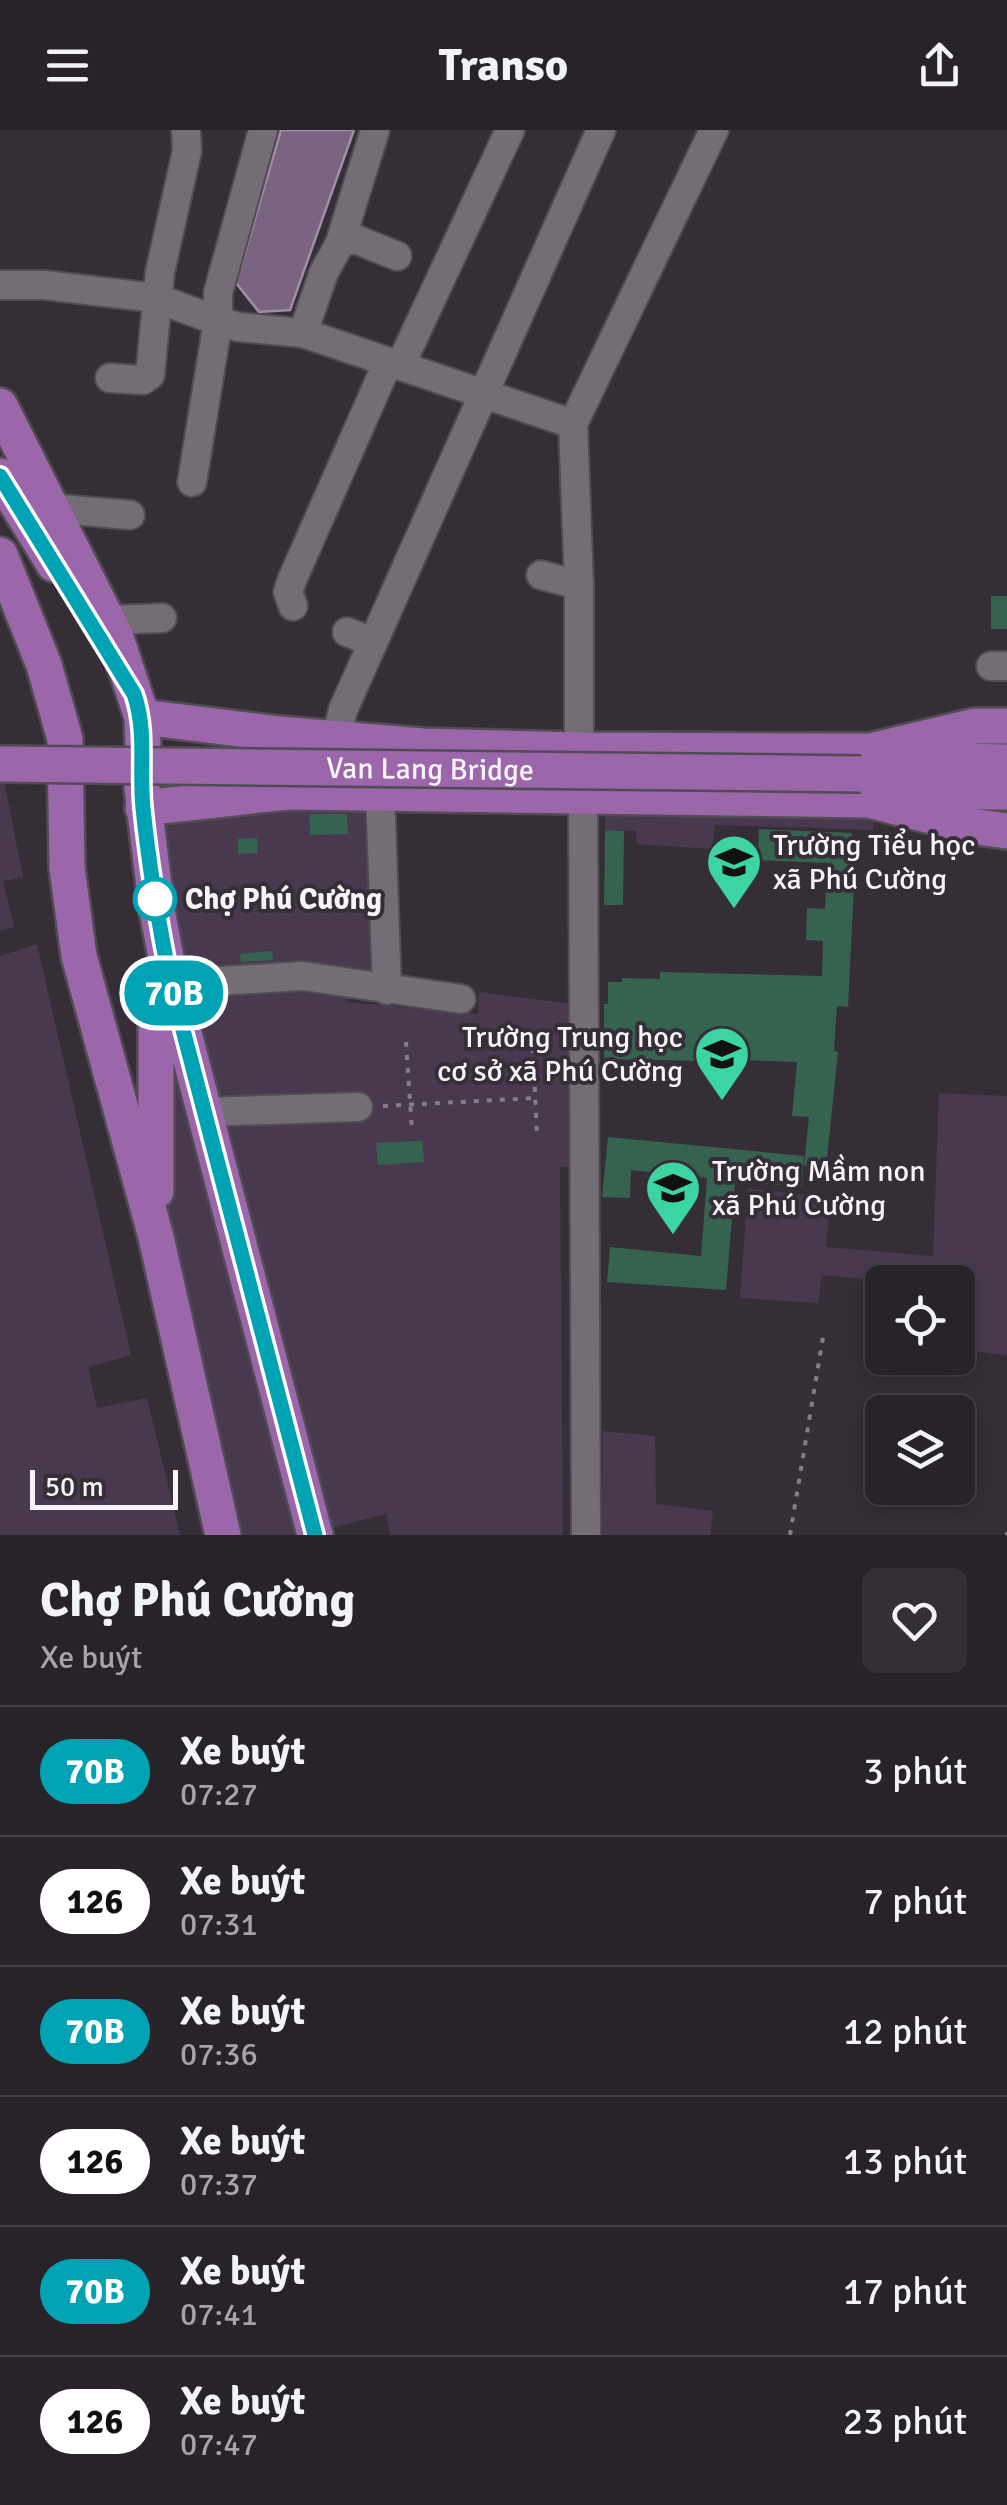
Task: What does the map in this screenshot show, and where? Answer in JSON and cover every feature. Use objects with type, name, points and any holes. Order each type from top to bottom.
[{"type":"main road","points":[[0,406],[107,620],[141,750],[156,910],[156,1236]]},
{"type":"main road","points":[[0,476],[45,549],[141,750],[288,792],[868,800],[970,826],[1007,831]]},
{"type":"main road","points":[[0,507],[45,549]]},
{"type":"main road","points":[[0,556],[44,665],[64,739],[67,868],[79,956],[156,1236],[223,1527]]},
{"type":"main road","points":[[141,750],[336,739],[423,746],[578,750],[870,752],[975,726],[1007,726]]},
{"type":"main road","points":[[861,774],[959,745],[1007,746]]},
{"type":"main road","points":[[861,774],[960,762],[1007,762]]},
{"type":"main road","name":"Van Lang Bridge","points":[[0,764],[861,774]]},
{"type":"main road","points":[[861,774],[960,792],[1007,792]]},
{"type":"main road","points":[[861,774],[958,811],[1007,812]]},
{"type":"main road","points":[[156,910],[171,984],[316,1535]]},
{"type":"street","points":[[110,378],[143,380],[150,375],[156,298],[187,151],[186,130]]},
{"type":"street","points":[[192,482],[218,321],[218,292],[263,130]]},
{"type":"street","points":[[304,333],[324,272],[340,243],[375,130]]},
{"type":"street","points":[[294,606],[288,592],[292,580],[510,130]]},
{"type":"street","points":[[336,739],[360,637],[483,394],[601,130]]},
{"type":"street","points":[[578,750],[579,585],[573,424],[714,130]]},
{"type":"street","points":[[340,243],[356,239],[397,256]]},
{"type":"street","points":[[0,285],[156,298],[238,327],[304,333],[573,424]]},
{"type":"street","points":[[49,508],[130,515]]},
{"type":"street","points":[[541,575],[579,585]]},
{"type":"street","points":[[107,620],[162,618]]},
{"type":"street","points":[[380,791],[387,990]]},
{"type":"street","points":[[583,796],[586,1535]]},
{"type":"street","points":[[171,984],[303,976],[461,999]]},
{"type":"street","points":[[204,1112],[358,1107]]},
{"type":"path","points":[[406,1042],[412,1131]]},
{"type":"path","points":[[534,1048],[536,1136]]},
{"type":"path","points":[[358,1107],[534,1098]]},
{"type":"path","points":[[790,1535],[824,1331]]},
{"type":"shaded area","points":[[281,130],[354,130],[290,310],[259,312],[236,283]]},
{"type":"shaded area","points":[[0,780],[4,780],[23,877],[3,881],[14,927],[0,931]]},
{"type":"shaded area","points":[[373,802],[380,979],[344,970],[347,1002],[478,1014],[479,992],[573,1004],[573,1167],[560,1167],[563,1535],[390,1535],[386,1514],[331,1528],[332,1535],[323,1535],[216,1105],[184,997],[162,831],[166,820]]},
{"type":"shaded area","points":[[605,815],[874,819],[873,830],[715,825],[712,849],[637,844],[636,831],[605,830]]},
{"type":"shaded area","points":[[37,944],[131,1355],[88,1367],[97,1408],[147,1398],[180,1535],[0,1535],[0,956]]},
{"type":"shaded area","points":[[165,987],[304,1535],[237,1535],[168,1240]]},
{"type":"shaded area","points":[[939,1093],[1007,1096],[1007,1355],[975,1352],[975,1265],[865,1265],[865,1279],[822,1275],[818,1303],[740,1298],[748,1188],[831,1198],[826,1247],[933,1256]]},
{"type":"shaded area","points":[[603,1431],[655,1436],[656,1504],[713,1511],[710,1535],[602,1535]]},
{"type":"building","points":[[991,596],[1007,596],[1007,629],[991,629]]},
{"type":"building","points":[[309,814],[347,814],[348,834],[310,835]]},
{"type":"building","points":[[759,829],[852,833],[850,884],[854,884],[848,1007],[837,1006],[834,1051],[838,1052],[826,1168],[804,1166],[809,1117],[792,1116],[797,1062],[746,1060],[746,1039],[706,1037],[706,1061],[604,1059],[608,982],[622,982],[622,978],[660,979],[660,972],[822,976],[823,941],[806,940],[807,908],[825,909],[827,863],[758,860]]},
{"type":"building","points":[[605,830],[624,831],[623,905],[604,905]]},
{"type":"building","points":[[257,838],[258,853],[238,854],[238,839]]},
{"type":"building","points":[[272,951],[273,960],[241,962],[240,954]]},
{"type":"building","points":[[608,1137],[804,1156],[802,1187],[735,1181],[726,1290],[607,1282],[610,1247],[701,1256],[707,1178],[631,1170],[630,1198],[602,1197]]},
{"type":"building","points":[[422,1141],[424,1162],[378,1165],[376,1143]]},
{"type":"bus line","name":"70B","points":[[0,476],[134,694],[142,717],[143,808],[156,910],[171,984],[315,1535]]},
{"type":"place","name":"Chợ Phú Cường","points":[[155,899]]},
{"type":"place","name":"Trường Tiểu học xã Phú Cường","points":[[734,911]]},
{"type":"place","name":"Trường Trung học cơ sở xã Phú Cường","points":[[722,1103]]},
{"type":"place","name":"Trường Mầm non xã Phú Cường","points":[[673,1237]]}]
